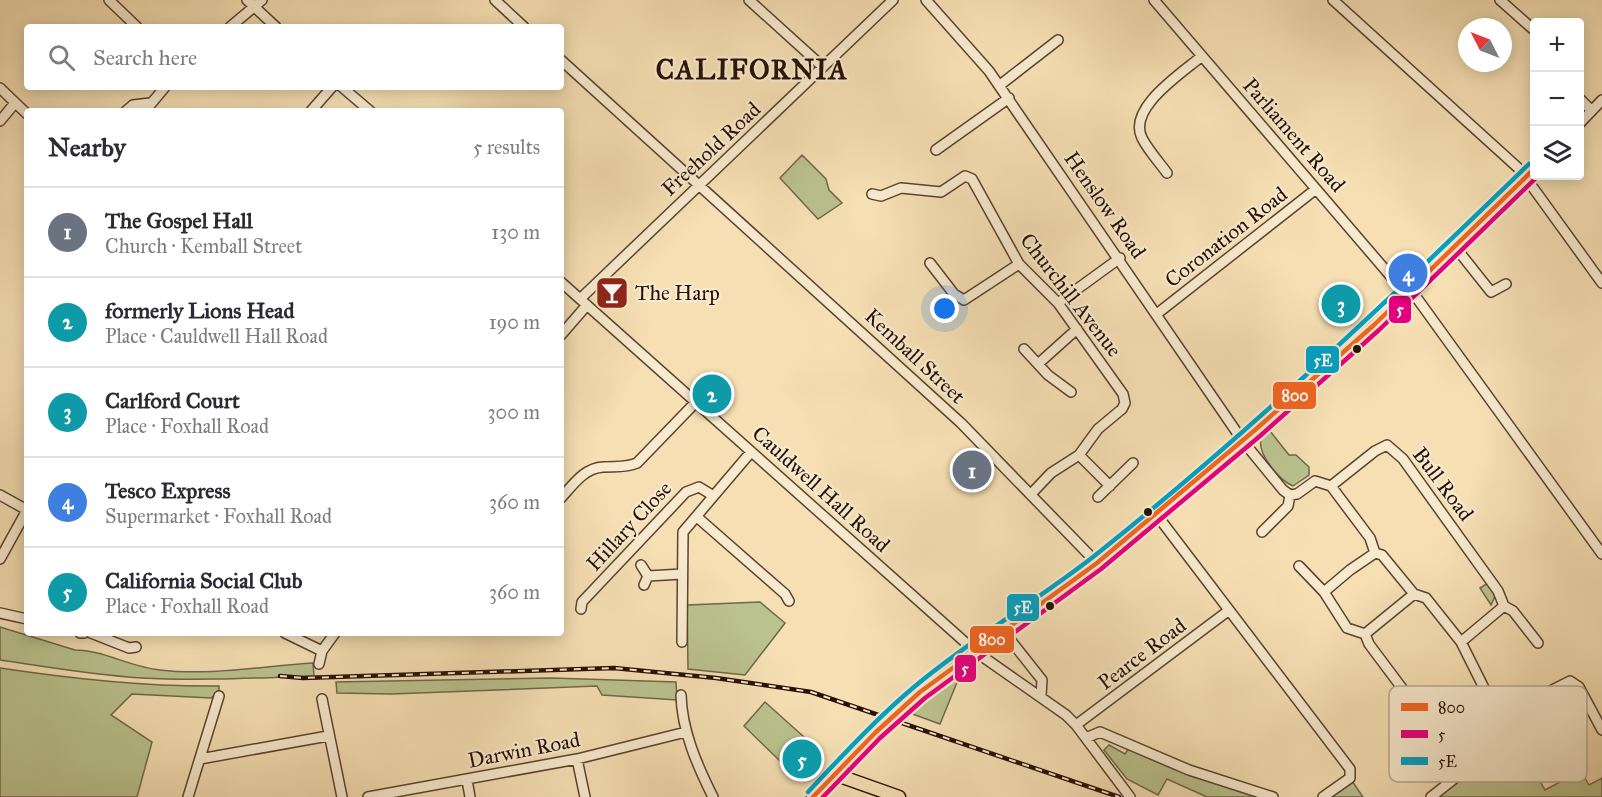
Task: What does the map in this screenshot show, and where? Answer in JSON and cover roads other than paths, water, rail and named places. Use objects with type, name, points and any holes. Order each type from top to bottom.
[{"type":"main road","points":[[813,797],[834,774],[899,797]]},
{"type":"street","points":[[109,0],[134,24]]},
{"type":"street","points":[[247,0],[273,24]]},
{"type":"street","points":[[234,24],[262,0]]},
{"type":"street","points":[[495,0],[522,24]]},
{"type":"street","points":[[749,0],[823,67]]},
{"type":"street","name":"Freehold Road","points":[[564,331],[584,302],[699,184],[893,0]]},
{"type":"street","name":"Henslow Road","points":[[926,0],[974,52],[1009,98],[1158,313],[1242,440],[1283,490],[1290,495]]},
{"type":"street","name":"Parliament Road","points":[[1154,0],[1316,189],[1409,292],[1602,555]]},
{"type":"street","points":[[1333,0],[1529,174],[1602,283]]},
{"type":"street","points":[[1500,0],[1530,26]]},
{"type":"street","points":[[1000,86],[1058,40]]},
{"type":"street","points":[[1167,173],[1142,139],[1139,120],[1151,100],[1202,56]]},
{"type":"street","name":"Kemball Street","points":[[564,63],[936,400],[1032,493],[1098,563]]},
{"type":"street","points":[[0,88],[24,111]]},
{"type":"street","points":[[130,108],[133,105],[147,107],[162,90]]},
{"type":"street","points":[[314,108],[329,90]]},
{"type":"street","points":[[345,90],[366,108]]},
{"type":"street","points":[[936,150],[1009,98]]},
{"type":"street","points":[[1584,118],[1602,100]]},
{"type":"street","points":[[0,121],[15,103]]},
{"type":"street","points":[[1584,103],[1591,110]]},
{"type":"street","points":[[834,774],[904,706],[1098,563],[1242,440],[1409,292],[1529,174]]},
{"type":"street","name":"Churchill Avenue","points":[[885,194],[901,188],[941,192],[965,176],[972,179],[1019,264],[1058,303],[1123,394],[1125,403],[1122,409],[1098,429],[1079,455],[1051,473],[1032,493]]},
{"type":"street","name":"Coronation Road","points":[[1158,313],[1316,189]]},
{"type":"street","points":[[873,194],[881,196],[885,194],[883,205]]},
{"type":"street","points":[[1456,248],[1491,292],[1506,284]]},
{"type":"street","points":[[1058,303],[1120,258]]},
{"type":"street","points":[[930,263],[954,294],[964,300],[1019,264]]},
{"type":"street","name":"Cauldwell Hall Road","points":[[564,289],[566,294],[584,302],[976,652],[1041,696],[1076,725],[1130,797]]},
{"type":"street","points":[[1038,364],[1077,329]]},
{"type":"street","points":[[1024,349],[1071,393]]},
{"type":"street","points":[[564,495],[591,470],[605,466],[626,467],[637,462],[696,402]]},
{"type":"street","name":"Bull Road","points":[[1331,486],[1370,455],[1387,445],[1402,459],[1498,591],[1504,606],[1513,611],[1538,643]]},
{"type":"street","points":[[682,642],[681,537],[712,495],[751,452]]},
{"type":"street","points":[[1079,455],[1110,486]]},
{"type":"street","points":[[1098,497],[1133,464]]},
{"type":"street","points":[[1262,532],[1288,506],[1290,495],[1297,494],[1315,481],[1331,486],[1370,538],[1375,553]]},
{"type":"street","name":"Hillary Close","points":[[581,609],[582,602],[686,492],[699,487],[712,495]]},
{"type":"street","points":[[0,495],[24,508]]},
{"type":"street","points":[[1156,514],[1350,770],[1350,778],[1323,797]]},
{"type":"street","points":[[0,559],[24,515]]},
{"type":"street","points":[[697,517],[785,594],[789,601]]},
{"type":"street","points":[[1324,592],[1375,553]]},
{"type":"street","points":[[1375,553],[1382,555],[1414,594],[1426,598],[1461,642],[1485,686]]},
{"type":"street","points":[[641,565],[646,581],[682,574]]},
{"type":"street","points":[[1299,566],[1324,592],[1347,628],[1365,634]]},
{"type":"street","points":[[1365,634],[1414,594]]},
{"type":"street","points":[[1461,642],[1504,606]]},
{"type":"street","name":"Pearce Road","points":[[1076,725],[1228,611]]},
{"type":"street","points":[[0,613],[24,619]]},
{"type":"street","points":[[1004,632],[1042,680],[1041,696]]},
{"type":"street","points":[[1365,634],[1368,644],[1400,686]]},
{"type":"street","points":[[99,636],[129,648],[136,647]]},
{"type":"street","points":[[291,636],[322,651]]},
{"type":"street","points":[[319,664],[322,651],[334,636]]},
{"type":"street","points":[[1560,686],[1570,681],[1578,686]]},
{"type":"street","points":[[681,695],[686,732],[699,771],[713,797]]},
{"type":"street","points":[[188,797],[219,696]]},
{"type":"street","points":[[322,699],[342,797]]},
{"type":"street","points":[[1587,702],[1602,730]]},
{"type":"street","name":"Darwin Road","points":[[368,797],[578,759],[686,732]]},
{"type":"street","points":[[1086,738],[1101,732],[1190,770],[1274,797]]},
{"type":"street","points":[[200,759],[328,736]]},
{"type":"street","points":[[578,759],[585,797]]},
{"type":"street","points":[[467,780],[470,797]]},
{"type":"street","points":[[1431,797],[1450,782]]},
{"type":"railway","points":[[280,676],[303,678],[614,668],[716,678],[811,692],[1119,797]]},
{"type":"place","name":"Tesco Express","points":[[1408,273]]},
{"type":"place","name":"The Harp","points":[[612,293]]},
{"type":"place","name":"Carlford Court","points":[[1341,304]]},
{"type":"place","name":"formerly Lions Head","points":[[712,394]]},
{"type":"place","name":"The Gospel Hall","points":[[972,470]]},
{"type":"place","name":"California Social Club","points":[[802,759]]},
{"type":"district","name":"CALIFORNIA","points":[[752,70]]}]
